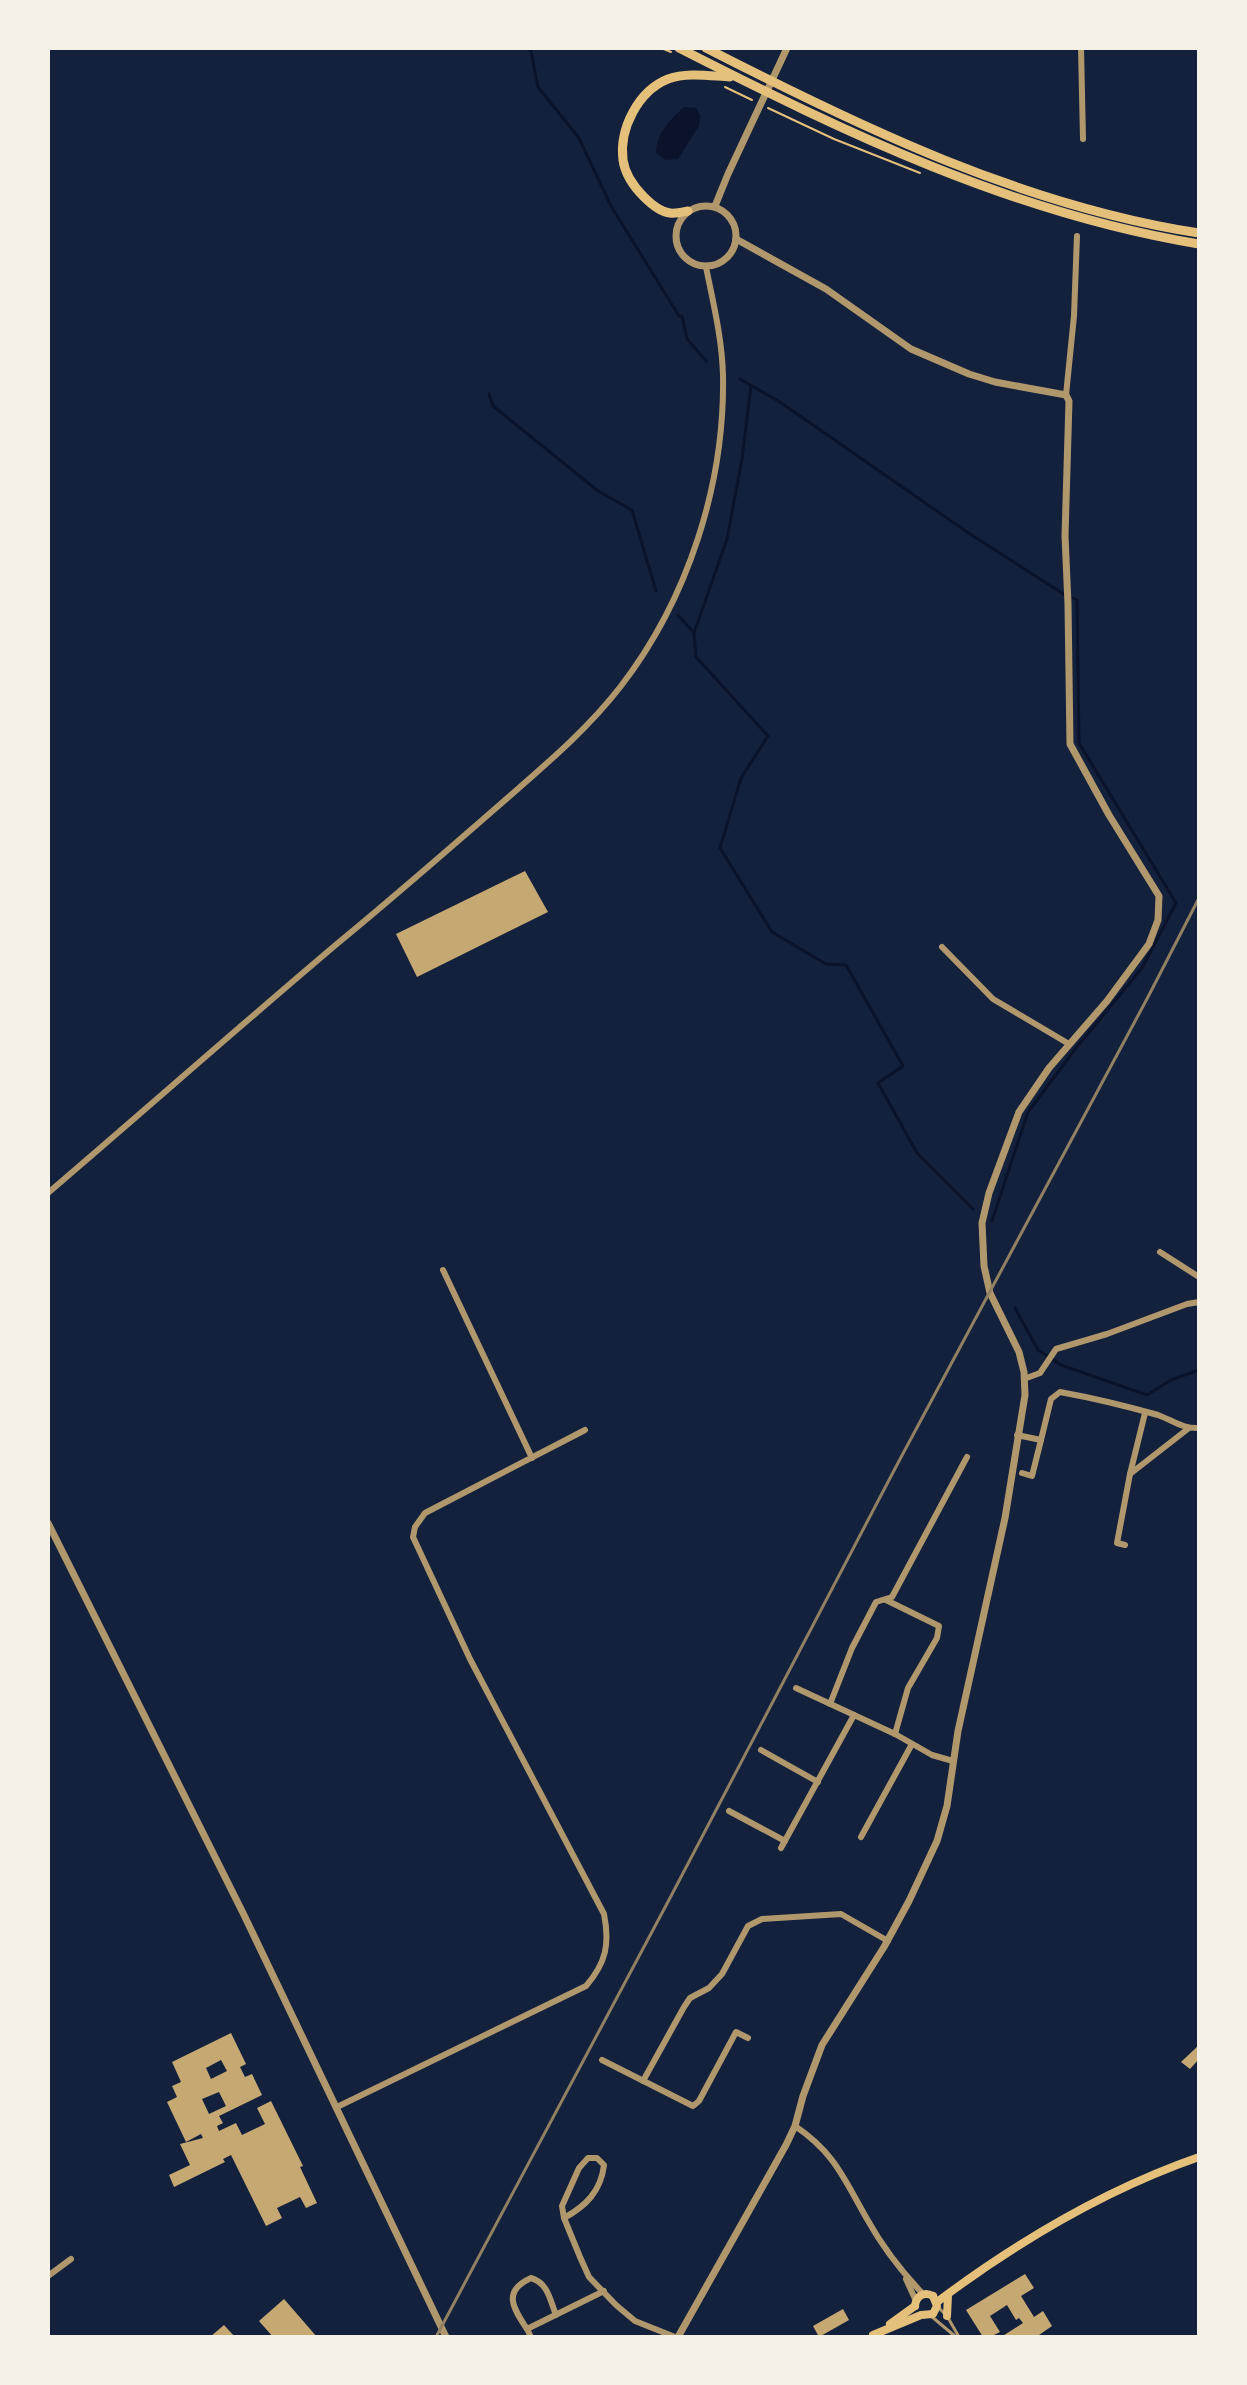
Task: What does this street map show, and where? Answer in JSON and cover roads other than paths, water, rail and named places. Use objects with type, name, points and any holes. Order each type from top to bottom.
[{"type":"main road","points":[[679,48],[781,100],[926,165],[1006,195],[1120,229],[1199,244]]},
{"type":"main road","points":[[706,48],[827,109],[947,161],[1050,197],[1122,217],[1199,233]]},
{"type":"main road","points":[[688,211],[670,214],[652,206],[629,177],[623,162],[623,141],[630,118],[639,101],[669,79],[692,75],[737,78]]},
{"type":"main road","points":[[872,2336],[1090,2204],[1136,2181],[1199,2157]]},
{"type":"main road","points":[[927,2301],[948,2294],[972,2276]]},
{"type":"main road","points":[[947,2316],[948,2294]]},
{"type":"main road","points":[[926,2315],[927,2301]]},
{"type":"main road","points":[[926,2315],[927,2301]]},
{"type":"main road","points":[[872,2336],[926,2315]]},
{"type":"street","points":[[715,206],[787,48]]},
{"type":"street","points":[[1081,48],[1083,139]]},
{"type":"street","points":[[705,205],[715,206],[729,215],[736,239],[730,255],[723,261],[706,267],[688,261],[677,245],[677,226],[688,211],[705,205]]},
{"type":"street","points":[[564,2218],[586,2205],[595,2192],[603,2176],[604,2165],[597,2158],[588,2158],[579,2168],[562,2206],[564,2218],[571,2238],[589,2277],[616,2305],[635,2321],[676,2337],[707,2289],[795,2126],[822,2045],[888,1941],[909,1901],[937,1841],[947,1806],[958,1731],[1005,1518],[1025,1395],[1019,1352],[990,1293],[984,1266],[982,1223],[989,1193],[1019,1112],[1031,1092],[1107,1001],[1149,944],[1158,920],[1159,896],[1070,744],[1065,536],[1069,401],[1066,395],[1074,316],[1077,236]]},
{"type":"street","points":[[736,239],[826,289],[911,349],[995,382],[1066,395]]},
{"type":"street","points":[[48,1193],[541,769],[584,729],[623,684],[681,584],[708,507],[715,477],[723,375],[706,267]]},
{"type":"street","points":[[942,947],[993,999],[1069,1044]]},
{"type":"street","points":[[1160,1252],[1199,1277]]},
{"type":"street","points":[[443,1270],[532,1458]]},
{"type":"street","points":[[1024,1379],[1040,1373],[1056,1349],[1199,1302]]},
{"type":"street","points":[[1022,1473],[1032,1476],[1051,1399],[1060,1392],[1095,1398],[1157,1415],[1189,1428],[1199,1428]]},
{"type":"street","points":[[1125,1545],[1117,1543],[1145,1413]]},
{"type":"street","points":[[1130,1474],[1189,1428]]},
{"type":"street","points":[[337,2107],[586,1986],[598,1971],[605,1953],[608,1933],[604,1914],[470,1659],[413,1537],[415,1527],[425,1513],[585,1430]]},
{"type":"street","points":[[1017,1435],[1041,1440]]},
{"type":"street","points":[[830,1704],[852,1648],[876,1602],[892,1597],[967,1457]]},
{"type":"street","points":[[48,1523],[231,1888],[446,2337]]},
{"type":"street","points":[[886,1600],[939,1626],[937,1638],[908,1688],[895,1734]]},
{"type":"street","points":[[796,1688],[895,1734],[932,1755],[953,1761]]},
{"type":"street","points":[[781,1848],[854,1715]]},
{"type":"street","points":[[861,1837],[912,1744]]},
{"type":"street","points":[[761,1750],[818,1782]]},
{"type":"street","points":[[729,1811],[785,1841]]},
{"type":"street","points":[[643,2081],[690,1998],[709,1988],[728,1965],[748,1926],[762,1919],[841,1914],[888,1941]]},
{"type":"street","points":[[602,2060],[693,2106],[699,2101],[736,2032],[748,2038]]},
{"type":"street","points":[[795,2126],[830,2155],[867,2220],[903,2273],[927,2301]]},
{"type":"street","points":[[48,2276],[71,2259]]},
{"type":"street","points":[[531,2337],[516,2312],[513,2298],[513,2291],[521,2283],[531,2278],[538,2280],[546,2288],[556,2315]]},
{"type":"street","points":[[527,2329],[604,2291]]},
{"type":"lane","points":[[927,2301],[947,2316],[957,2337]]},
{"type":"lane","points":[[926,2315],[957,2337]]},
{"type":"water","points":[[684,107],[696,108],[700,115],[699,126],[678,159],[665,160],[656,153],[658,139]]},
{"type":"waterway","points":[[526,48],[531,51],[538,87],[579,138],[611,206],[679,316],[682,316],[687,339],[706,361]]},
{"type":"waterway","points":[[740,379],[780,402],[967,532],[1065,595]]},
{"type":"waterway","points":[[694,633],[727,539],[742,459],[751,386]]},
{"type":"waterway","points":[[489,394],[493,406],[598,491],[632,510],[656,591]]},
{"type":"waterway","points":[[992,1221],[1028,1112],[1142,968],[1176,903],[1079,743],[1077,600],[1073,598]]},
{"type":"waterway","points":[[678,615],[694,633],[696,657],[768,736],[741,778],[720,848],[772,932],[826,964],[846,965],[903,1066],[878,1083],[917,1153],[973,1209]]},
{"type":"waterway","points":[[1015,1308],[1038,1350],[1061,1365],[1147,1395],[1171,1380],[1199,1370]]},
{"type":"railway","points":[[436,2337],[1199,898]]}]
